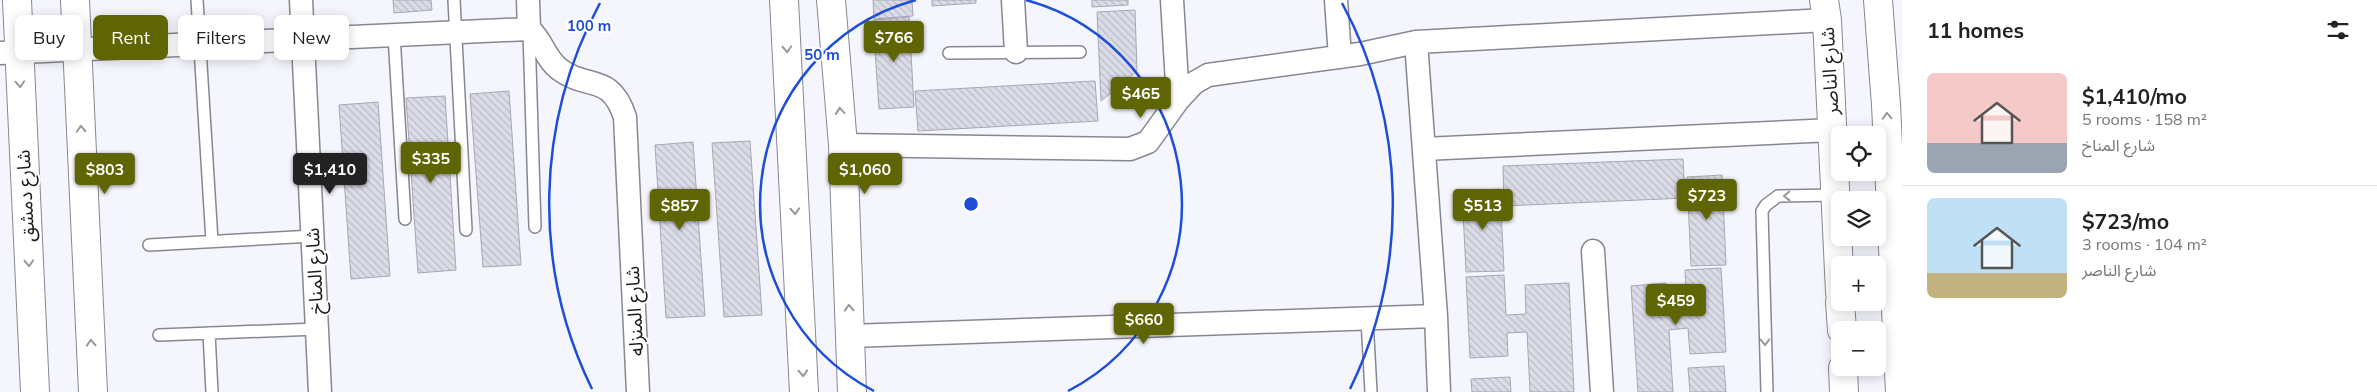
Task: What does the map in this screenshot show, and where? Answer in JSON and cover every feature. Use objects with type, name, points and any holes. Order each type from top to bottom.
[{"type":"street","name":"شارع دمشق","points":[[17,0],[9,52],[35,392]]},
{"type":"street","points":[[75,0],[76,15]]},
{"type":"street","name":"شارع المناخ","points":[[301,0],[302,15]]},
{"type":"street","points":[[349,37],[529,29],[528,0]]},
{"type":"street","points":[[784,0],[804,392]]},
{"type":"street","points":[[831,0],[843,145],[852,392]]},
{"type":"street","points":[[1013,0],[1016,52]]},
{"type":"street","points":[[1172,0],[1178,100]]},
{"type":"street","points":[[1336,0],[1340,57]]},
{"type":"street","points":[[1878,0],[1898,244],[1900,392]]},
{"type":"street","points":[[843,145],[1130,149],[1148,142],[1178,100],[1194,83],[1208,75],[1340,57],[1416,42],[1825,10]]},
{"type":"street","name":"شارع الناصر","points":[[1825,10],[1833,126]]},
{"type":"street","name":"شارع المنزله","points":[[529,29],[539,41],[548,59],[561,71],[601,85],[613,93],[621,104],[625,117],[638,392]]},
{"type":"street","points":[[1416,42],[1436,316],[1439,392]]},
{"type":"street","points":[[83,50],[178,44]]},
{"type":"street","points":[[77,60],[93,392]]},
{"type":"street","name":"شارع المناخ","points":[[304,60],[320,392]]},
{"type":"street","points":[[1424,149],[1831,130]]},
{"type":"street","points":[[1593,251],[1602,392]]},
{"type":"street","points":[[850,336],[1436,316]]},
{"type":"street","points":[[1843,376],[1844,392]]},
{"type":"lane","points":[[197,0],[198,15]]},
{"type":"lane","points":[[454,0],[466,230]]},
{"type":"lane","points":[[529,29],[535,227]]},
{"type":"lane","points":[[394,35],[405,219]]},
{"type":"lane","points":[[949,53],[1080,52]]},
{"type":"lane","points":[[200,60],[212,241]]},
{"type":"lane","points":[[1767,392],[1762,211],[1766,205],[1778,196],[1831,195]]},
{"type":"lane","points":[[149,245],[313,236]]},
{"type":"lane","points":[[1367,319],[1371,392]]},
{"type":"lane","points":[[159,335],[317,329]]},
{"type":"lane","points":[[210,333],[212,392]]},
{"type":"building","points":[[393,0],[431,0],[432,10],[394,13]]},
{"type":"building","points":[[873,0],[912,0],[913,16],[874,19]]},
{"type":"building","points":[[932,0],[976,0],[976,3],[932,6]]},
{"type":"building","points":[[1092,0],[1128,0],[1128,5],[1092,7]]},
{"type":"building","points":[[1135,10],[1137,71],[1101,101],[1097,12]]},
{"type":"building","points":[[909,17],[914,107],[879,109],[873,20]]},
{"type":"building","points":[[1095,81],[1098,121],[918,131],[915,91]]},
{"type":"building","points":[[509,91],[521,265],[483,267],[470,94]]},
{"type":"building","points":[[445,96],[456,270],[418,273],[406,98]]},
{"type":"building","points":[[378,102],[390,276],[351,279],[339,105]]},
{"type":"building","points":[[750,141],[762,315],[724,317],[712,143]]},
{"type":"building","points":[[693,142],[705,316],[666,318],[655,145]]},
{"type":"building","points":[[1683,159],[1685,198],[1504,206],[1503,166]]},
{"type":"building","points":[[1722,175],[1726,265],[1691,266],[1687,177]]},
{"type":"building","points":[[1500,189],[1504,271],[1466,272],[1462,191]]},
{"type":"building","points":[[1721,268],[1726,352],[1690,354],[1688,328],[1669,330],[1673,392],[1638,392],[1631,286],[1666,283],[1668,308],[1687,307],[1685,270]]},
{"type":"building","points":[[1504,275],[1506,315],[1526,314],[1525,285],[1569,283],[1574,392],[1530,392],[1527,332],[1507,333],[1508,356],[1470,358],[1466,277]]},
{"type":"building","points":[[1724,366],[1726,392],[1690,392],[1688,368]]},
{"type":"building","points":[[1510,377],[1511,392],[1472,392],[1471,379]]}]
